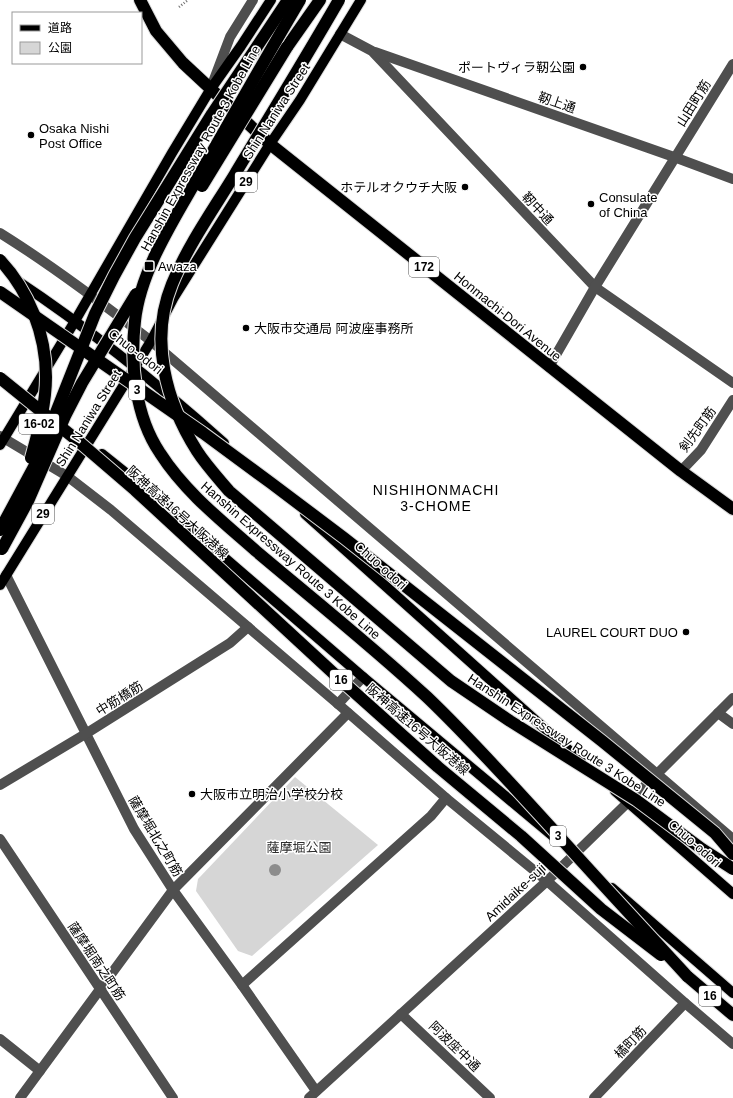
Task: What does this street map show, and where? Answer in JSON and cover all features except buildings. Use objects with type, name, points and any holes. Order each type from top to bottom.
[{"type":"highway","name":"Honmachi-Dori Avenue","points":[[140,0],[156,31],[183,63],[210,90],[270,144],[681,472],[733,510]]},
{"type":"highway","name":"Hanshin Expressway Route 3 Kobe Line","points":[[0,530],[36,463],[95,314],[114,276],[135,238],[212,114],[288,0]]},
{"type":"highway","name":"Hanshin Expressway Route 3 Kobe Line","points":[[300,0],[173,221],[148,271],[140,293],[134,324],[133,361],[139,404],[148,428],[158,452],[196,497],[428,698],[511,783],[687,976]]},
{"type":"highway","points":[[1,551],[28,501],[65,416],[82,383],[287,47],[320,0]]},
{"type":"highway","name":"Hanshin Expressway Route 3 Kobe Line","points":[[339,0],[308,55],[193,242],[171,285],[161,326],[161,344],[166,383],[184,429],[197,451],[229,491],[451,681],[510,722],[636,800],[702,849],[733,868]]},
{"type":"highway","name":"16-02","points":[[0,260],[21,288],[36,319],[44,352],[46,378],[44,403],[19,504],[1,551]]},
{"type":"highway","points":[[0,292],[203,433],[338,534],[602,741],[715,833],[733,854]]},
{"type":"highway","name":"阪神高速16号大阪港線","points":[[0,378],[78,441],[135,490],[350,688],[438,766],[521,836],[601,909],[687,976],[733,1015]]},
{"type":"main road","points":[[1,440],[27,402],[172,152],[210,90],[271,0]]},
{"type":"main road","name":"Shin Naniwa Street","points":[[0,585],[151,341],[174,297],[270,144],[300,100],[361,0]]},
{"type":"main road","name":"Chuo-odori","points":[[0,269],[75,321],[186,408],[628,803],[733,894]]},
{"type":"main road","points":[[0,385],[88,444],[132,478],[574,854],[733,993]]},
{"type":"street","points":[[210,90],[230,37],[253,0]]},
{"type":"street","name":"靭中通","points":[[340,34],[372,51],[595,287],[733,383]]},
{"type":"street","name":"靭上通","points":[[372,51],[733,179]]},
{"type":"street","name":"山田町筋","points":[[549,367],[595,287],[674,157],[733,64]]},
{"type":"street","points":[[0,233],[43,260],[151,341],[733,839]]},
{"type":"street","name":"剣先町筋","points":[[681,472],[701,450],[733,400]]},
{"type":"street","points":[[1,440],[67,476],[111,510],[446,798],[547,881],[733,1044]]},
{"type":"street","name":"薩摩堀北之町筋","points":[[6,575],[87,733],[134,829],[173,890],[242,984],[312,1094]]},
{"type":"street","name":"中筋橋筋","points":[[0,785],[87,733],[230,643],[248,627]]},
{"type":"street","points":[[338,704],[363,676]]},
{"type":"street","name":"Amidaike-suji","points":[[312,1094],[547,881],[628,803],[733,698]]},
{"type":"street","points":[[20,1098],[173,890],[348,713]]},
{"type":"street","points":[[718,713],[733,724]]},
{"type":"street","points":[[242,984],[425,822],[446,798]]},
{"type":"street","name":"薩摩堀南之町筋","points":[[0,838],[173,1098]]},
{"type":"street","name":"橘町筋","points":[[594,1098],[685,1003]]},
{"type":"street","name":"阿波座中通","points":[[401,1014],[490,1098]]},
{"type":"street","points":[[0,1039],[40,1071]]},
{"type":"path","points":[[179,6],[188,0]]},
{"type":"green space","name":"薩摩堀公園","points":[[295,777],[378,845],[252,956],[238,951],[196,891],[198,879]]},
{"type":"place","name":"ポートヴィラ靭公園","points":[[583,67]]},
{"type":"place","name":"Osaka Nishi Post Office","points":[[31,135]]},
{"type":"place","name":"ホテルオクウチ大阪","points":[[465,187]]},
{"type":"place","name":"Consulate of China","points":[[591,204]]},
{"type":"place","name":"Awaza","points":[[149,266]]},
{"type":"place","name":"大阪市交通局 阿波座事務所","points":[[246,328]]},
{"type":"place","name":"LAUREL COURT DUO","points":[[686,632]]},
{"type":"place","name":"大阪市立明治小学校分校","points":[[192,794]]},
{"type":"district","name":"NISHIHONMACHI 3-CHOME","points":[[436,498]]}]
